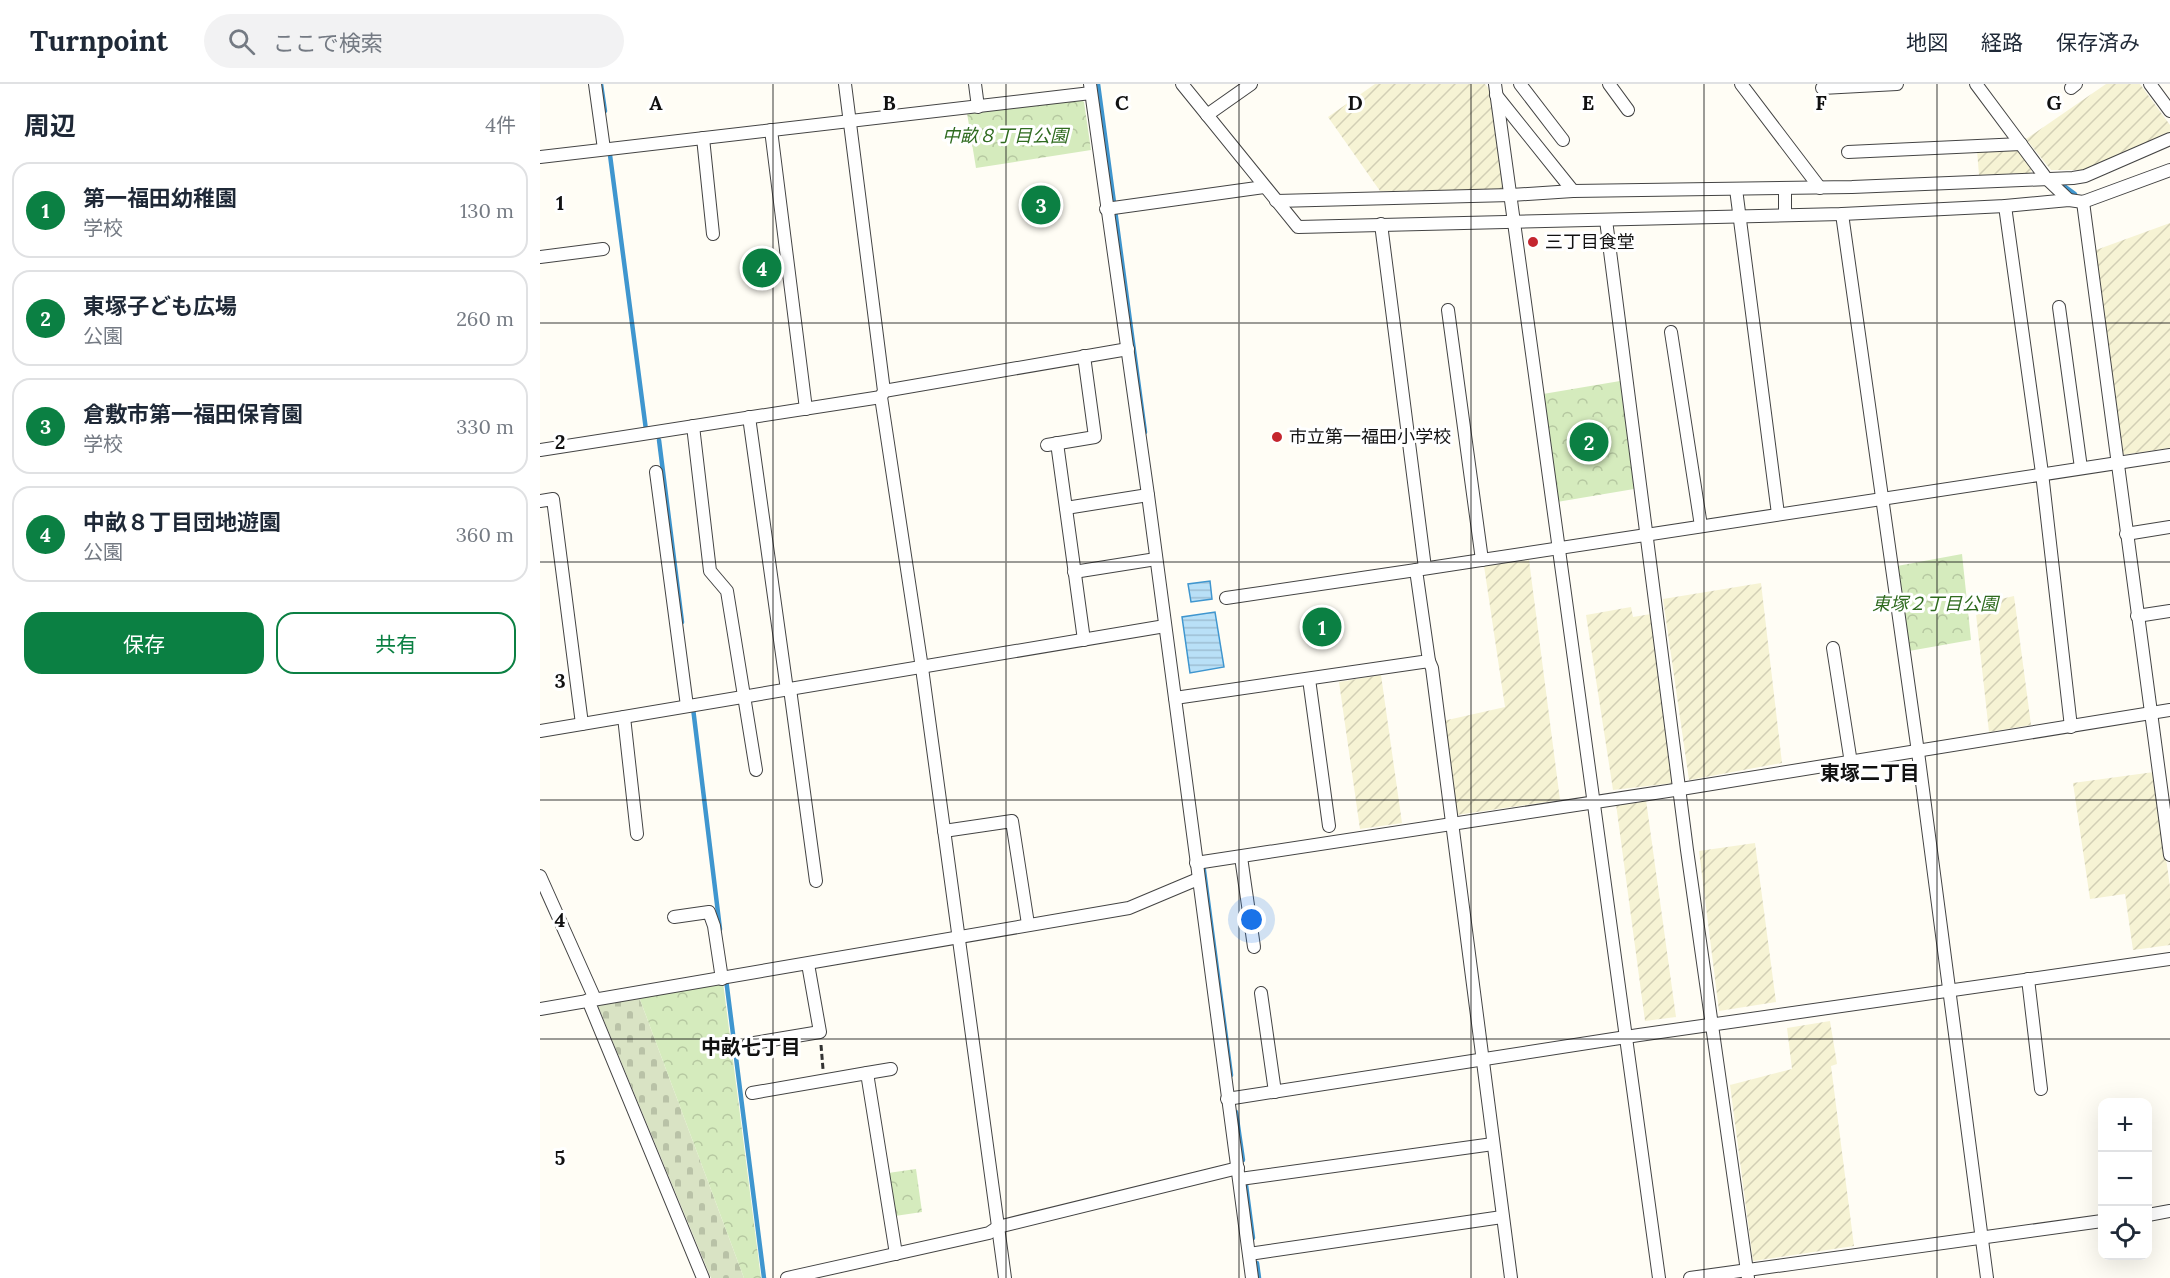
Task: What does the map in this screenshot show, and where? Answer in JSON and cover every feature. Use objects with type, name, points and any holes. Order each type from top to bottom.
[{"type":"street","points":[[595,84],[604,149]]},
{"type":"street","points":[[845,84],[883,394],[1005,1278]]},
{"type":"street","points":[[975,84],[978,107]]},
{"type":"street","points":[[1182,84],[1298,227],[1842,214],[2083,202],[2170,170]]},
{"type":"street","points":[[1207,115],[1251,84]]},
{"type":"street","points":[[1489,84],[1496,89],[1573,191]]},
{"type":"street","points":[[1520,84],[1563,140]]},
{"type":"street","points":[[1609,84],[1628,110]]},
{"type":"street","points":[[1741,84],[1820,188]]},
{"type":"street","points":[[1822,88],[1897,84]]},
{"type":"street","points":[[1976,84],[2046,178],[2069,201]]},
{"type":"street","points":[[2150,84],[2170,111]]},
{"type":"street","points":[[540,157],[978,107],[1091,89],[1113,208],[1128,349],[1165,626],[1179,698],[1201,862],[1198,879],[1252,1278]]},
{"type":"street","points":[[1496,89],[1659,1278]]},
{"type":"street","points":[[771,130],[806,409]]},
{"type":"street","points":[[703,138],[713,234]]},
{"type":"street","points":[[1276,201],[1510,195],[1573,191],[1820,188],[2085,176],[2170,139]]},
{"type":"street","points":[[1848,152],[2021,144]]},
{"type":"street","points":[[1113,208],[1264,187]]},
{"type":"street","points":[[1785,188],[1785,215]]},
{"type":"street","points":[[1736,189],[1778,513]]},
{"type":"street","points":[[2083,202],[2170,855]]},
{"type":"street","points":[[2005,207],[2042,473],[2071,727]]},
{"type":"street","points":[[1842,214],[1918,752],[1987,1278]]},
{"type":"street","points":[[1606,219],[1747,1274]]},
{"type":"street","points":[[1381,224],[1429,661],[1432,668],[1481,1061],[1511,1278]]},
{"type":"street","points":[[540,256],[603,249]]},
{"type":"street","points":[[2059,307],[2081,468]]},
{"type":"street","points":[[1448,310],[1482,560]]},
{"type":"street","points":[[1671,332],[1701,526]]},
{"type":"street","points":[[540,450],[806,409],[1128,349]]},
{"type":"street","points":[[1084,356],[1095,437],[1052,444],[1066,508],[1084,640]]},
{"type":"street","points":[[750,417],[816,881]]},
{"type":"street","points":[[693,426],[710,571],[727,591],[742,697],[756,770]]},
{"type":"street","points":[[1226,598],[2170,455]]},
{"type":"street","points":[[657,472],[690,706]]},
{"type":"street","points":[[1066,508],[1148,495]]},
{"type":"street","points":[[540,501],[553,499],[582,724]]},
{"type":"street","points":[[2126,534],[2170,527]]},
{"type":"street","points":[[1074,572],[1156,559]]},
{"type":"street","points":[[2137,616],[2170,611]]},
{"type":"street","points":[[540,731],[1165,626]]},
{"type":"street","points":[[1833,648],[1851,762]]},
{"type":"street","points":[[1179,698],[1429,661]]},
{"type":"street","points":[[1310,679],[1329,826]]},
{"type":"street","points":[[1201,862],[1918,752],[2170,710]]},
{"type":"street","points":[[624,717],[637,834]]},
{"type":"street","points":[[944,831],[1012,821],[1028,924]]},
{"type":"street","points":[[1241,857],[1254,947]]},
{"type":"street","points":[[540,876],[703,1278]]},
{"type":"street","points":[[540,1009],[1129,908],[1198,879]]},
{"type":"street","points":[[674,917],[709,912],[725,978]]},
{"type":"street","points":[[1227,1099],[1712,1025],[2170,959]]},
{"type":"street","points":[[748,1044],[820,1032],[808,964]]},
{"type":"street","points":[[2028,979],[2041,1089]]},
{"type":"street","points":[[1261,993],[1275,1092]]},
{"type":"street","points":[[752,1093],[891,1069]]},
{"type":"street","points":[[867,1073],[896,1254]]},
{"type":"street","points":[[787,1278],[989,1233],[998,1227],[1239,1173],[1493,1144]]},
{"type":"street","points":[[2152,1214],[2170,1211]]},
{"type":"street","points":[[1249,1254],[1502,1217]]},
{"type":"street","points":[[1690,1278],[1747,1274],[2098,1222]]},
{"type":"path","points":[[820,1032],[824,1078]]},
{"type":"shaded area","points":[[1375,84],[1485,84],[1492,93],[1505,190],[1380,191],[1328,117]]},
{"type":"shaded area","points":[[2106,84],[2140,84],[2170,125],[2170,134],[2089,170],[2051,170],[2026,139]]},
{"type":"shaded area","points":[[2019,149],[2033,167],[2030,173],[1979,175],[1977,150]]},
{"type":"shaded area","points":[[2170,223],[2170,448],[2121,455],[2096,250]]},
{"type":"shaded area","points":[[1529,560],[1560,800],[1456,815],[1443,721],[1505,707],[1484,566]]},
{"type":"shaded area","points":[[1761,583],[1782,763],[1689,780],[1663,599]]},
{"type":"shaded area","points":[[2014,596],[2031,725],[1989,732],[1975,605]]},
{"type":"shaded area","points":[[1631,607],[1633,617],[1651,614],[1674,783],[1613,790],[1586,615]]},
{"type":"shaded area","points":[[1381,675],[1402,823],[1360,829],[1339,682]]},
{"type":"shaded area","points":[[2154,772],[2170,887],[2170,945],[2133,950],[2125,894],[2090,899],[2073,783]]},
{"type":"shaded area","points":[[1646,800],[1676,1017],[1645,1021],[1616,804]]},
{"type":"shaded area","points":[[1755,843],[1776,1002],[1719,1011],[1699,851]]},
{"type":"shaded area","points":[[1830,1021],[1837,1064],[1831,1066],[1854,1246],[1753,1261],[1730,1085],[1792,1069],[1787,1028]]},
{"type":"green space","name":"中畝８丁目公園","points":[[1079,98],[1084,102],[1091,150],[976,168],[967,113]]},
{"type":"green space","points":[[778,254],[782,277],[746,283],[743,260]]},
{"type":"green space","points":[[1620,381],[1634,489],[1557,502],[1543,394]]},
{"type":"green space","name":"東塚２丁目公園","points":[[1962,554],[1971,640],[1909,651],[1897,566]]},
{"type":"green space","points":[[723,982],[761,1278],[744,1278],[639,997]]},
{"type":"green space","points":[[639,997],[744,1278],[711,1278],[598,1006]]},
{"type":"green space","points":[[916,1169],[922,1212],[895,1216],[888,1173]]},
{"type":"water","points":[[1210,581],[1212,599],[1191,602],[1188,584]]},
{"type":"water","points":[[1215,612],[1224,667],[1190,673],[1182,617]]},
{"type":"waterway","points":[[601,84],[605,111]]},
{"type":"waterway","points":[[1098,84],[1145,432]]},
{"type":"waterway","points":[[610,155],[646,430]]},
{"type":"waterway","points":[[2060,183],[2075,194]]},
{"type":"waterway","points":[[659,440],[682,622]]},
{"type":"waterway","points":[[693,708],[720,929]]},
{"type":"waterway","points":[[1203,863],[1231,1075]]},
{"type":"waterway","points":[[726,979],[764,1278]]},
{"type":"waterway","points":[[1236,1112],[1243,1160]]},
{"type":"waterway","points":[[1246,1185],[1253,1238]]},
{"type":"waterway","points":[[1257,1263],[1259,1278]]},
{"type":"place","name":"倉敷市第一福田保育園","points":[[1041,205]]},
{"type":"place","name":"三丁目食堂","points":[[1533,242]]},
{"type":"place","name":"中畝８丁目団地遊園","points":[[762,268]]},
{"type":"place","name":"市立第一福田小学校","points":[[1277,437]]},
{"type":"place","name":"東塚子ども広場","points":[[1589,442]]},
{"type":"place","name":"第一福田幼稚園","points":[[1322,627]]},
{"type":"district","name":"東塚二丁目","points":[[1870,773]]},
{"type":"district","name":"中畝七丁目","points":[[751,1047]]}]
